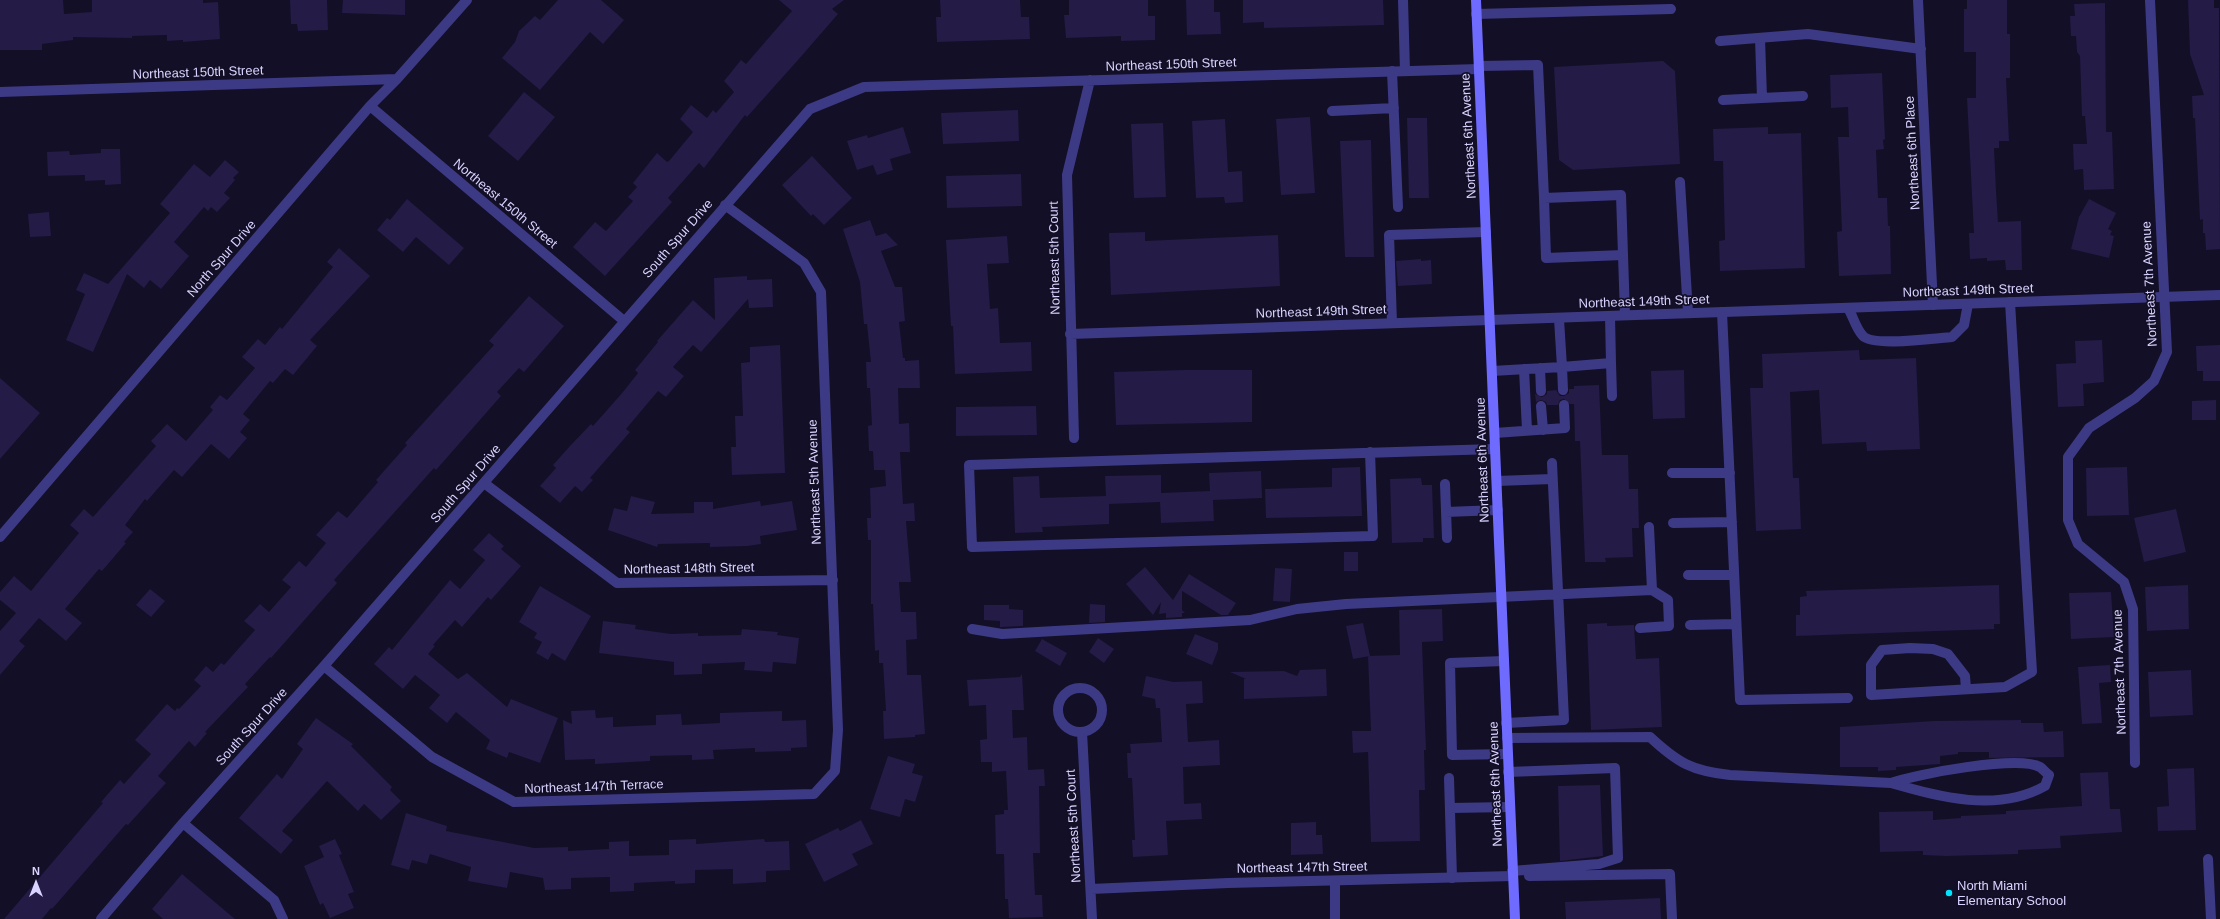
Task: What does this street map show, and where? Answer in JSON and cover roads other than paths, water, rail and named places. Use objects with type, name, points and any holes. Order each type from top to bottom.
[{"type":"main road","name":"Northeast 6th Avenue","points":[[1476,0],[1515,919]]},
{"type":"street","name":"North Spur Drive","points":[[0,537],[370,106],[398,79],[467,0]]},
{"type":"street","points":[[1402,0],[1405,71]]},
{"type":"street","name":"Northeast 6th Place","points":[[1918,0],[1933,305]]},
{"type":"street","name":"Northeast 7th Avenue","points":[[2135,763],[2133,609],[2124,582],[2078,544],[2068,520],[2068,457],[2090,428],[2135,398],[2154,381],[2167,352],[2163,298],[2150,0]]},
{"type":"street","points":[[1476,14],[1671,9]]},
{"type":"street","points":[[1720,41],[1808,34],[1921,49]]},
{"type":"street","points":[[1760,38],[1762,98]]},
{"type":"street","name":"Northeast 150th Street","points":[[864,87],[1405,71],[1538,65],[1544,198]]},
{"type":"street","points":[[1392,71],[1398,207]]},
{"type":"street","name":"Northeast 150th Street","points":[[0,92],[398,79]]},
{"type":"street","name":"Northeast 5th Court","points":[[1074,438],[1070,334],[1067,175],[1090,80]]},
{"type":"street","name":"South Spur Drive","points":[[101,919],[183,823],[324,666],[810,109],[864,87]]},
{"type":"street","points":[[1723,100],[1803,96]]},
{"type":"street","name":"Northeast 150th Street","points":[[370,106],[624,321]]},
{"type":"street","points":[[1332,112],[1394,108]]},
{"type":"street","points":[[1680,182],[1688,313]]},
{"type":"street","points":[[1623,256],[1546,258],[1544,198],[1621,195],[1625,315]]},
{"type":"street","name":"Northeast 5th Avenue","points":[[725,205],[804,263],[821,292],[838,730],[835,770],[814,794]]},
{"type":"street","points":[[1392,323],[1389,235],[1486,232]]},
{"type":"street","name":"Northeast 149th Street","points":[[1070,334],[1559,319],[1625,315],[2220,295]]},
{"type":"street","points":[[1966,689],[1965,676],[1948,654],[1933,649],[1910,648],[1882,650],[1870,665],[1871,695],[2005,687],[2032,672],[2010,302]]},
{"type":"street","points":[[1848,308],[1863,336],[1872,341],[1916,340],[1952,337],[1964,325],[1968,304]]},
{"type":"street","points":[[1722,312],[1740,700],[1848,698]]},
{"type":"street","points":[[1610,316],[1612,396]]},
{"type":"street","points":[[1559,319],[1563,390]]},
{"type":"street","points":[[1492,371],[1611,363]]},
{"type":"street","points":[[1524,368],[1527,430]]},
{"type":"street","points":[[1540,368],[1540,391]]},
{"type":"street","points":[[1495,433],[1565,428],[1564,405]]},
{"type":"street","points":[[1541,406],[1543,430]]},
{"type":"street","points":[[1370,452],[1373,536],[972,547],[969,465],[1370,452],[1495,448]]},
{"type":"street","points":[[1506,723],[1564,720],[1552,463]]},
{"type":"street","points":[[1672,473],[1730,473]]},
{"type":"street","points":[[1497,481],[1552,480]]},
{"type":"street","name":"Northeast 148th Street","points":[[484,482],[618,583],[832,580]]},
{"type":"street","points":[[1445,484],[1447,538]]},
{"type":"street","points":[[1446,512],[1498,510]]},
{"type":"street","points":[[1673,523],[1732,522]]},
{"type":"street","points":[[1649,527],[1652,590]]},
{"type":"street","points":[[1688,575],[1734,575]]},
{"type":"street","points":[[972,629],[1002,634],[1206,623],[1250,620],[1298,609],[1346,604],[1444,598],[1501,598],[1652,590],[1668,600],[1669,626],[1640,628]]},
{"type":"street","points":[[1690,625],[1736,624]]},
{"type":"street","points":[[1504,662],[1450,663],[1452,755],[1508,754]]},
{"type":"street","name":"Northeast 147th Terrace","points":[[324,666],[432,757],[514,802],[814,794]]},
{"type":"street","points":[[1079,688],[1093,692],[1102,704],[1100,719],[1096,726],[1082,732],[1074,731],[1063,724],[1058,711],[1061,697],[1072,689],[1079,688]]},
{"type":"street","name":"Northeast 5th Court","points":[[1082,732],[1092,919]]},
{"type":"street","points":[[1507,738],[1650,737],[1672,757],[1692,768],[1708,773],[1891,783],[1938,797],[1971,800],[2014,798],[2033,793],[2045,786],[2049,775],[2039,767],[2019,764],[1954,769],[1909,777],[1891,783]]},
{"type":"street","points":[[1508,772],[1614,768],[1615,776],[1618,858],[1599,864],[1512,873]]},
{"type":"street","points":[[1449,778],[1452,878]]},
{"type":"street","points":[[1450,808],[1510,807]]},
{"type":"street","points":[[183,823],[274,900],[282,919]]},
{"type":"street","points":[[2208,859],[2211,919]]},
{"type":"street","points":[[1512,873],[1670,874],[1672,919]]},
{"type":"street","name":"Northeast 147th Street","points":[[1091,889],[1228,883],[1335,882],[1452,878],[1512,873]]},
{"type":"street","points":[[1335,882],[1335,919]]},
{"type":"place","name":"North Miami Elementary School","points":[[1949,893]]}]
